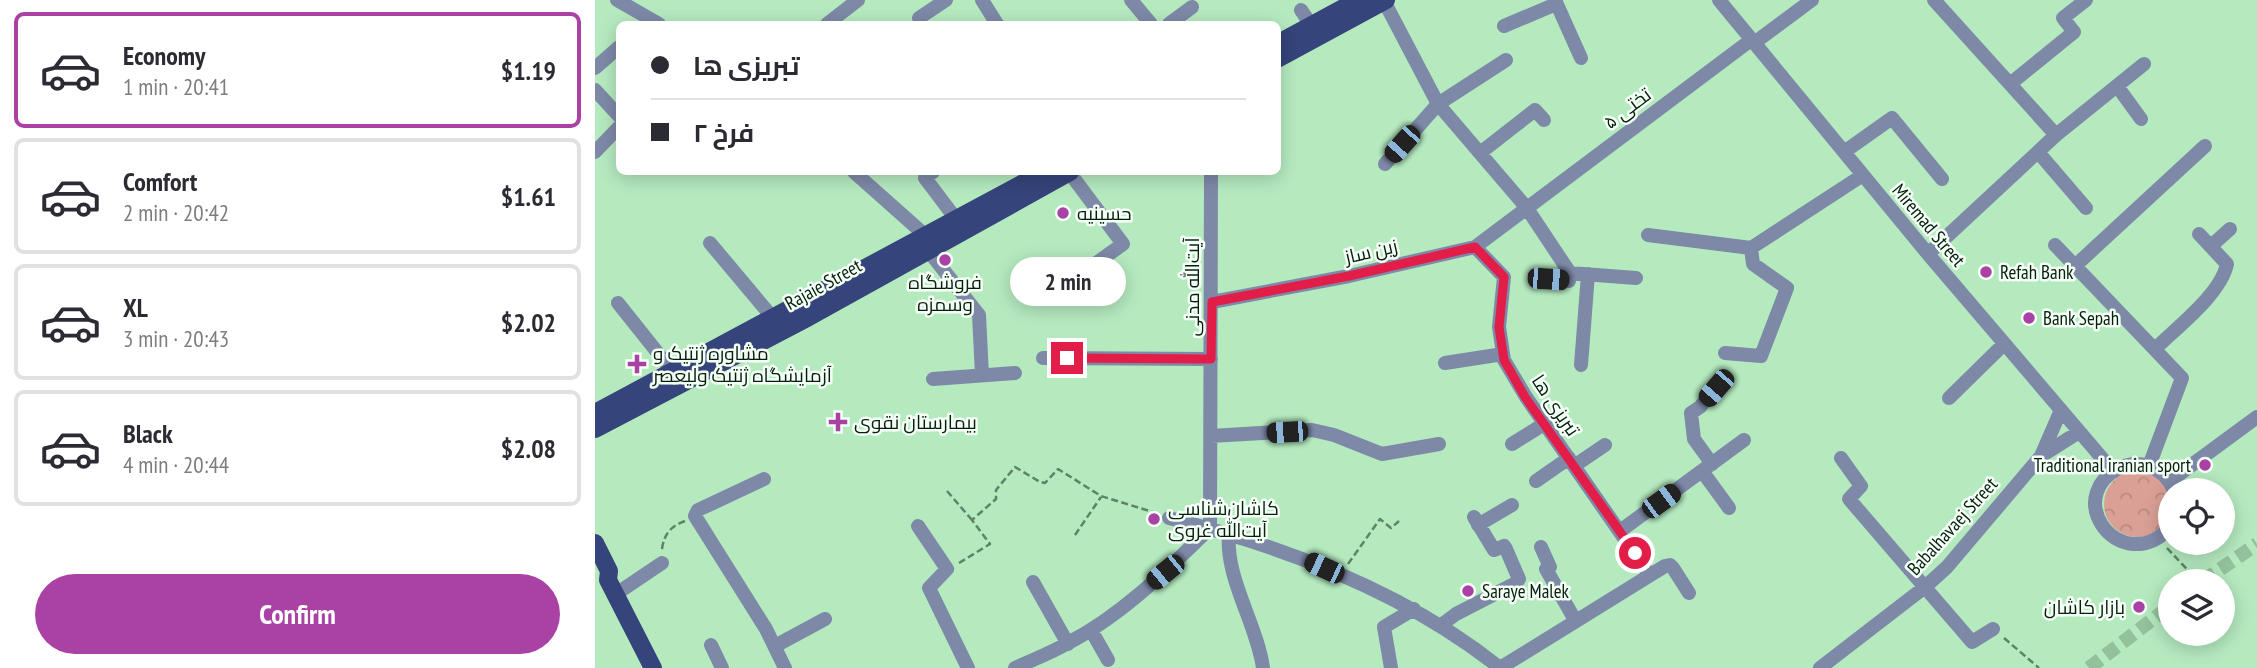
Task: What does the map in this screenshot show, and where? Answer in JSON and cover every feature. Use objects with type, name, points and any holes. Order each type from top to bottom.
[{"type":"main road","points":[[1281,40],[1306,18],[1358,0]]},
{"type":"main road","points":[[1281,57],[1385,1]]},
{"type":"main road","name":"Rajaie Street","points":[[926,243],[956,219],[1038,175]]},
{"type":"main road","name":"Rajaie Street","points":[[595,429],[804,309],[926,243],[1064,175]]},
{"type":"main road","name":"Rajaie Street","points":[[595,414],[772,317],[804,309]]},
{"type":"main road","points":[[595,543],[609,571],[606,582],[653,668]]},
{"type":"street","points":[[617,0],[637,4],[650,21]]},
{"type":"street","points":[[919,18],[946,0]]},
{"type":"street","points":[[982,0],[995,21]]},
{"type":"street","points":[[1131,0],[1148,21]]},
{"type":"street","name":"Miremad Street","points":[[1719,0],[1928,254],[2113,471]]},
{"type":"street","name":"تختی ۵","points":[[1526,207],[1812,0]]},
{"type":"street","points":[[2010,84],[2074,32],[2063,18],[2086,0]]},
{"type":"street","points":[[1385,1],[1438,104],[1526,207],[1570,273],[1569,281],[1548,279]]},
{"type":"street","points":[[1937,1],[2056,135]]},
{"type":"street","points":[[830,21],[850,2]]},
{"type":"street","points":[[1504,26],[1555,2],[1581,58]]},
{"type":"street","points":[[1173,21],[1192,8]]},
{"type":"street","points":[[595,68],[616,50]]},
{"type":"street","points":[[1385,164],[1438,104],[1506,61]]},
{"type":"street","points":[[1928,254],[2056,135],[2144,64]]},
{"type":"street","points":[[2116,86],[2141,119]]},
{"type":"street","points":[[595,90],[616,113]]},
{"type":"street","points":[[1480,153],[1540,115]]},
{"type":"street","points":[[1844,152],[1892,118],[1943,179]]},
{"type":"street","points":[[595,152],[616,130]]},
{"type":"street","points":[[2076,265],[2205,146]]},
{"type":"street","points":[[2038,152],[2086,208]]},
{"type":"street","points":[[864,175],[926,243],[979,315],[982,375]]},
{"type":"street","points":[[929,175],[956,219]]},
{"type":"street","points":[[1072,175],[1123,244],[1095,264]]},
{"type":"street","name":"آیت‌الله مدنی","points":[[1210,528],[1211,175]]},
{"type":"street","points":[[1648,235],[1751,248],[1863,175]]},
{"type":"street","name":"زین ساز","points":[[1212,302],[1349,276],[1475,247],[1526,207]]},
{"type":"street","points":[[2211,246],[2230,229]]},
{"type":"street","points":[[2155,349],[2214,290],[2225,275],[2227,264],[2199,234]]},
{"type":"street","points":[[710,243],[772,317]]},
{"type":"street","points":[[2055,245],[2182,378],[2148,466]]},
{"type":"street","name":"تبریزی ها","points":[[1475,247],[1504,277],[1499,327],[1503,354],[1525,397],[1649,574]]},
{"type":"street","points":[[1725,352],[1761,356],[1787,288],[1753,264],[1751,248]]},
{"type":"street","points":[[1570,273],[1636,278]]},
{"type":"street","points":[[1581,365],[1588,274]]},
{"type":"street","points":[[618,303],[673,372]]},
{"type":"street","points":[[1949,398],[2004,344]]},
{"type":"street","points":[[1445,363],[1503,354]]},
{"type":"street","points":[[1043,358],[1211,359]]},
{"type":"street","points":[[933,379],[1015,373]]},
{"type":"street","points":[[1716,388],[1700,407],[1691,413],[1694,439],[1729,508]]},
{"type":"street","points":[[2041,456],[2061,410]]},
{"type":"street","points":[[2182,478],[2257,417]]},
{"type":"street","points":[[1512,443],[1544,424]]},
{"type":"street","points":[[1211,436],[1312,430],[1382,454],[1439,444]]},
{"type":"street","points":[[2041,456],[2080,432]]},
{"type":"street","points":[[1620,531],[1745,440]]},
{"type":"street","points":[[1536,481],[1605,445]]},
{"type":"street","name":"Babalhavaej Street","points":[[1820,668],[1947,567],[2041,456]]},
{"type":"street","points":[[1841,458],[1861,485],[1849,499],[1972,642],[1993,629]]},
{"type":"street","points":[[2158,543],[2129,544],[2116,540],[2106,531],[2099,519],[2097,492],[2103,480],[2124,466],[2148,466],[2165,478]]},
{"type":"street","points":[[764,479],[698,510],[695,516],[775,646],[785,668]]},
{"type":"street","points":[[1440,626],[1452,608],[1516,583],[1519,579],[1506,549],[1501,546],[1494,550],[1476,521],[1512,505]]},
{"type":"street","points":[[1169,518],[1229,534],[1309,561],[1340,575],[1414,609],[1496,667],[1649,574],[1670,565],[1689,593]]},
{"type":"street","points":[[918,526],[947,569],[929,588],[968,668]]},
{"type":"street","points":[[1014,668],[1068,644],[1091,630],[1165,572],[1210,528]]},
{"type":"street","points":[[1229,534],[1227,550],[1230,566],[1242,595],[1263,668]]},
{"type":"street","points":[[1541,547],[1550,567],[1546,569],[1575,620]]},
{"type":"street","points":[[606,582],[662,563]]},
{"type":"street","points":[[1033,582],[1068,644]]},
{"type":"street","points":[[1391,668],[1384,627],[1414,609]]},
{"type":"street","points":[[775,646],[825,619]]},
{"type":"street","points":[[1091,630],[1108,660]]},
{"type":"street","points":[[711,645],[722,668]]},
{"type":"path","points":[[972,520],[996,499],[996,490],[1015,467],[1045,483],[1058,469],[1101,496],[1169,518]]},
{"type":"path","points":[[947,491],[990,544],[947,569]]},
{"type":"path","points":[[1075,534],[1101,496]]},
{"type":"path","points":[[662,563],[663,540],[669,530],[695,516]]},
{"type":"path","points":[[1340,575],[1380,519],[1391,528],[1399,521]]},
{"type":"path","points":[[2173,555],[2187,569]]},
{"type":"path","points":[[1993,629],[2039,668]]},
{"type":"green space","points":[[2131,472],[2143,472],[2158,479],[2158,529],[2137,537],[2119,531],[2110,522],[2105,510],[2105,498],[2110,486],[2119,477]]},
{"type":"tunnel","points":[[2221,569],[2257,544]]},
{"type":"tunnel","points":[[2089,668],[2158,615]]},
{"type":"place","name":"حسینیه","points":[[1063,213]]},
{"type":"place","name":"فروشگاه وسمزه","points":[[945,260]]},
{"type":"place","name":"Refah Bank","points":[[1986,272]]},
{"type":"place","name":"Bank Sepah","points":[[2029,318]]},
{"type":"place","name":"مشاوره ژنتیک و آزمایشگاه ژنتیک ولیعصر","points":[[637,364]]},
{"type":"place","name":"بیمارستان نقوی","points":[[838,422]]},
{"type":"place","name":"Traditional iranian sport","points":[[2205,465]]},
{"type":"place","name":"کاشان‌شناسی آیت‌الله غروی","points":[[1154,519]]},
{"type":"place","name":"Saraye Malek","points":[[1468,591]]},
{"type":"place","name":"بازار کاشان","points":[[2139,607]]},
{"type":"route","points":[[1067,358],[1211,359],[1212,302],[1349,276],[1475,247],[1504,277],[1499,327],[1504,360],[1525,397],[1635,553]]}]
